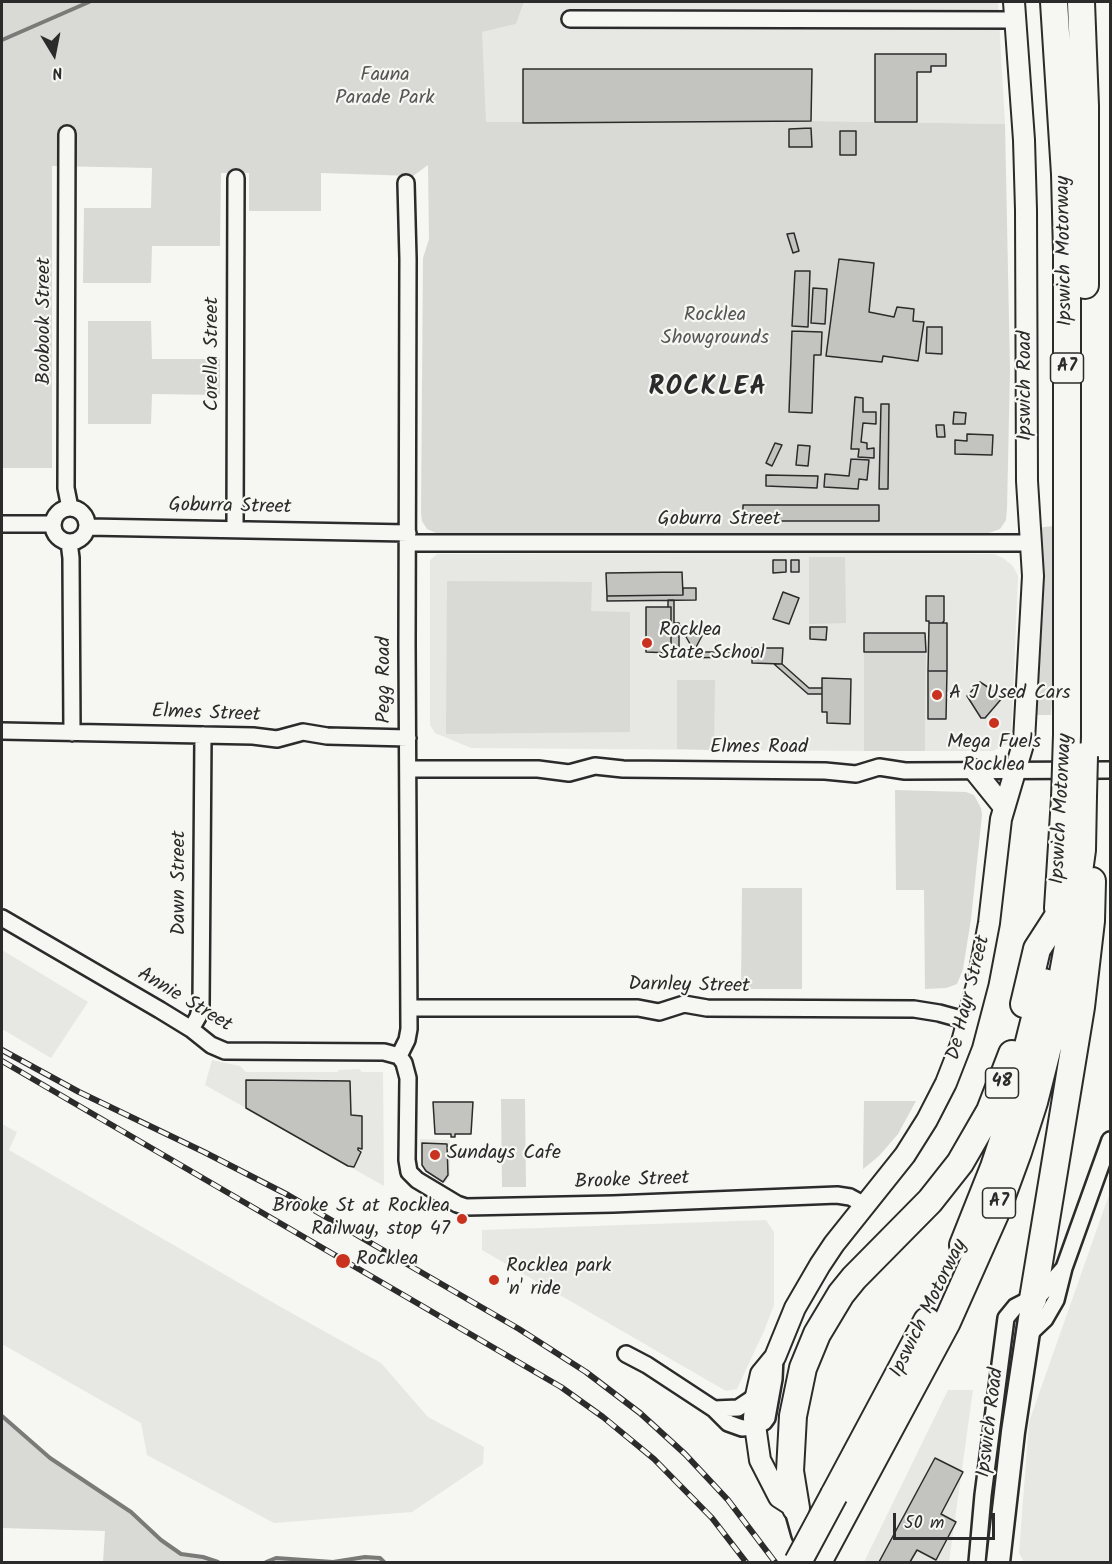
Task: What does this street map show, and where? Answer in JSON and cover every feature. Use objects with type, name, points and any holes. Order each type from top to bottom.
[{"type":"highway","name":"Ipswich Motorway","points":[[1054,2],[1063,122],[1067,241],[1076,735]]},
{"type":"highway","name":"Ipswich Motorway","points":[[798,1563],[928,1320],[978,1210],[998,1156],[1023,1073],[1041,1000],[1057,918],[1074,797],[1076,735],[1085,106],[1081,2]]},
{"type":"highway","name":"Ipswich Motorway","points":[[817,1563],[947,1322],[1000,1202],[1034,1102],[1053,1027],[1071,930],[1082,850],[1074,797]]},
{"type":"highway","points":[[1033,1299],[1072,1063],[1091,921],[1092,869],[1082,850]]},
{"type":"highway","name":"48","points":[[796,1508],[790,1471],[793,1416],[803,1368],[817,1334],[841,1293],[930,1201],[972,1145],[990,1111],[1012,1052],[1037,950],[1057,918]]},
{"type":"main road","name":"Ipswich Road","points":[[998,1563],[1026,1337],[1033,1299]]},
{"type":"main road","name":"48","points":[[796,1508],[803,1533],[817,1563]]},
{"type":"street","points":[[570,19],[1015,11]]},
{"type":"street","name":"Ipswich Road","points":[[1015,11],[1022,98],[1026,199],[1027,481],[1032,589],[1025,732],[1015,770]]},
{"type":"street","name":"Boobook Street","points":[[67,134],[66,488],[70,508]]},
{"type":"street","name":"Corella Street","points":[[235,529],[236,178]]},
{"type":"street","name":"Pegg Road","points":[[399,1056],[408,1036],[409,1008],[406,183]]},
{"type":"street","points":[[76,508],[85,515],[88,526],[79,540],[69,542],[59,538],[53,524],[60,511],[76,508]]},
{"type":"street","points":[[2,524],[53,524]]},
{"type":"street","name":"Goburra Street","points":[[88,526],[235,529],[408,538],[1030,543]]},
{"type":"street","points":[[69,542],[72,733]]},
{"type":"street","name":"Elmes Street","points":[[2,731],[253,736],[281,739],[303,732],[327,736],[408,738]]},
{"type":"street","name":"Dawn Street","points":[[191,1029],[198,1017],[201,1005],[203,735]]},
{"type":"street","name":"Elmes Road","points":[[408,769],[538,769],[568,773],[595,766],[623,769],[825,771],[856,774],[879,767],[904,771],[1110,770]]},
{"type":"street","points":[[974,770],[1004,806]]},
{"type":"street","name":"De Hayr Street","points":[[796,1508],[779,1497],[760,1460],[755,1427],[756,1396],[761,1374],[775,1356],[786,1327],[806,1287],[834,1244],[905,1155],[937,1103],[954,1065],[968,1021],[987,933],[1004,806],[1015,770]]},
{"type":"street","name":"Annie Street","points":[[2,918],[191,1029],[211,1045],[225,1051],[384,1052],[399,1056]]},
{"type":"street","name":"Darnley Street","points":[[409,1008],[638,1008],[659,1012],[684,1004],[707,1008],[914,1010],[939,1013],[968,1021]]},
{"type":"street","name":"Brooke Street","points":[[399,1056],[408,1078],[407,1160],[409,1172],[417,1180],[457,1204],[475,1208],[837,1195],[850,1197],[865,1205]]},
{"type":"street","name":"Ipswich Road","points":[[1026,1337],[1040,1326],[1051,1311],[1110,1140]]},
{"type":"street","name":"Ipswich Road","points":[[977,1563],[1003,1330],[1010,1312],[1047,1289],[1064,1268]]},
{"type":"street","points":[[626,1354],[647,1365],[714,1409],[732,1425],[742,1428],[755,1427]]},
{"type":"street","name":"De Hayr Street","points":[[755,1427],[767,1418],[774,1379],[775,1356]]},
{"type":"street","points":[[714,1409],[738,1408],[756,1396]]},
{"type":"shaded area","points":[[524,2],[998,2],[1005,124],[811,121],[485,122],[481,32],[516,24]]},
{"type":"shaded area","name":"Rocklea State School","points":[[437,554],[994,554],[1013,566],[1018,576],[1011,742],[993,751],[925,751],[926,652],[864,653],[864,751],[471,748],[435,733],[430,725],[430,560]]},
{"type":"shaded area","points":[[2,950],[88,1002],[51,1058],[2,1029]]},
{"type":"shaded area","points":[[212,1060],[240,1066],[246,1072],[337,1072],[359,1069],[362,1072],[383,1072],[384,1186],[205,1085]]},
{"type":"shaded area","points":[[2,1124],[17,1132],[9,1150],[381,1363],[428,1417],[484,1447],[483,1464],[412,1512],[274,1523],[147,1455],[141,1423],[2,1344]]},
{"type":"shaded area","name":"Sundays Cafe","points":[[420,1139],[450,1140],[450,1176],[445,1183],[425,1171],[421,1165]]},
{"type":"shaded area","points":[[1110,1192],[1110,1562],[1024,1562],[1019,1553],[1029,1422]]},
{"type":"shaded area","points":[[766,1220],[774,1232],[774,1305],[737,1389],[726,1391],[482,1250],[482,1230]]},
{"type":"shaded area","points":[[948,1390],[973,1390],[949,1562],[864,1562]]},
{"type":"green space","name":"Rocklea Showgrounds","points":[[2,2],[524,2],[516,24],[482,32],[486,122],[811,121],[1005,124],[1010,370],[1006,520],[1000,529],[983,535],[438,534],[427,529],[422,521],[421,513],[423,258],[429,239],[428,165],[413,176],[321,173],[321,211],[249,211],[249,173],[221,173],[220,246],[152,246],[151,283],[83,283],[84,208],[151,208],[152,168],[52,166],[52,468],[2,468]]},
{"type":"green space","points":[[88,321],[151,321],[152,359],[220,359],[220,395],[152,394],[151,424],[88,424]]},
{"type":"green space","points":[[1053,526],[1054,670],[1051,715],[1033,715],[1037,528]]},
{"type":"green space","points":[[809,557],[845,557],[846,623],[809,624]]},
{"type":"green space","points":[[447,581],[592,582],[591,611],[630,612],[630,732],[446,734]]},
{"type":"green space","points":[[864,652],[926,652],[925,751],[864,751]]},
{"type":"green space","points":[[677,680],[715,680],[714,750],[677,749]]},
{"type":"green space","points":[[895,790],[966,792],[974,795],[981,808],[971,919],[963,969],[957,984],[946,988],[925,989],[924,890],[896,890]]},
{"type":"green space","points":[[742,888],[802,888],[802,989],[741,989]]},
{"type":"green space","points":[[501,1099],[525,1099],[526,1187],[502,1187]]},
{"type":"green space","points":[[864,1101],[916,1101],[898,1134],[879,1156],[863,1169]]},
{"type":"green space","points":[[2,1416],[50,1458],[131,1512],[161,1540],[181,1554],[218,1562],[103,1562],[105,1531],[2,1528]]},
{"type":"green space","points":[[365,1557],[380,1558],[384,1562],[333,1562]]},
{"type":"green space","points":[[276,1558],[333,1562],[266,1562]]},
{"type":"building","points":[[875,54],[946,54],[946,66],[931,66],[931,72],[917,72],[917,122],[875,122]]},
{"type":"building","points":[[523,69],[812,69],[811,121],[523,123]]},
{"type":"building","points":[[811,128],[812,147],[789,147],[789,129]]},
{"type":"building","points":[[840,131],[856,131],[856,155],[840,155]]},
{"type":"building","points":[[794,233],[799,251],[793,253],[787,234]]},
{"type":"building","points":[[839,259],[874,263],[869,312],[894,317],[897,307],[914,309],[913,321],[924,322],[918,361],[883,356],[882,362],[826,356]]},
{"type":"building","points":[[795,271],[810,271],[808,327],[792,326]]},
{"type":"building","points":[[813,288],[827,289],[825,324],[811,323]]},
{"type":"building","points":[[927,327],[942,327],[942,354],[926,353]]},
{"type":"building","points":[[792,331],[822,332],[821,355],[814,355],[812,413],[789,412]]},
{"type":"building","points":[[855,397],[863,398],[863,412],[876,412],[876,424],[863,423],[861,442],[867,443],[867,449],[874,448],[874,458],[858,457],[859,449],[851,449]]},
{"type":"building","points":[[881,404],[889,404],[888,489],[879,489]]},
{"type":"building","points":[[954,412],[966,413],[965,424],[953,424]]},
{"type":"building","points":[[936,425],[944,425],[945,437],[937,437]]},
{"type":"building","points":[[967,434],[993,435],[992,455],[955,454],[955,440],[967,441]]},
{"type":"building","points":[[775,443],[782,445],[772,466],[766,463]]},
{"type":"building","points":[[798,445],[810,446],[808,466],[796,465]]},
{"type":"building","points":[[851,459],[869,460],[867,480],[859,479],[858,489],[824,487],[825,474],[849,476]]},
{"type":"building","points":[[766,475],[818,476],[817,488],[766,486]]},
{"type":"building","points":[[743,505],[879,505],[879,521],[743,521]]},
{"type":"building","points":[[773,560],[786,560],[786,572],[773,573]]},
{"type":"building","points":[[791,560],[799,560],[799,572],[791,572]]},
{"type":"building","points":[[682,572],[683,595],[607,596],[606,573]]},
{"type":"building","points":[[683,588],[696,588],[696,600],[607,601],[607,596],[683,595]]},
{"type":"building","points":[[783,592],[799,598],[789,624],[773,619]]},
{"type":"building","points":[[926,596],[944,596],[944,621],[942,623],[926,621]]},
{"type":"building","points":[[668,600],[674,600],[674,623],[679,623],[679,652],[752,652],[752,657],[671,658],[671,607],[668,607]]},
{"type":"building","points":[[646,607],[671,607],[671,653],[646,652]]},
{"type":"building","points":[[929,623],[947,623],[947,671],[928,671]]},
{"type":"building","points":[[680,626],[701,626],[704,632],[694,651]]},
{"type":"building","points":[[810,627],[827,627],[826,640],[810,639]]},
{"type":"building","points":[[864,633],[925,633],[926,652],[864,652]]},
{"type":"building","points":[[752,648],[783,648],[782,664],[752,663]]},
{"type":"building","points":[[774,664],[782,664],[809,688],[822,688],[822,694],[808,694]]},
{"type":"building","name":"A J Used Cars","points":[[928,671],[947,671],[946,719],[928,719]]},
{"type":"building","points":[[822,678],[851,679],[850,724],[827,723],[827,712],[822,712]]},
{"type":"building","points":[[980,682],[1003,697],[985,718],[981,718],[967,696]]},
{"type":"building","points":[[246,1080],[350,1081],[351,1115],[362,1116],[362,1149],[358,1148],[361,1152],[354,1167],[348,1166],[246,1108]]},
{"type":"building","points":[[433,1102],[473,1102],[471,1134],[455,1134],[455,1137],[451,1137],[451,1134],[435,1134]]},
{"type":"building","name":"Sundays Cafe","points":[[422,1143],[447,1144],[448,1175],[443,1182],[426,1171],[422,1165]]},
{"type":"building","points":[[935,1458],[963,1472],[941,1514],[956,1522],[936,1560],[917,1550],[910,1562],[879,1562]]},
{"type":"waterway","points":[[2,40],[89,2]]},
{"type":"waterway","points":[[2,1416],[50,1458],[131,1512],[161,1540],[181,1554],[218,1562]]},
{"type":"waterway","points":[[266,1562],[276,1558],[333,1562],[365,1557],[380,1558],[384,1562]]},
{"type":"railway","points":[[2,1050],[79,1092],[288,1195],[519,1329],[586,1372],[640,1413],[685,1454],[728,1500],[775,1562]]},
{"type":"railway","points":[[2,1061],[561,1387],[603,1417],[654,1459],[712,1518],[746,1562]]},
{"type":"place","name":"Rocklea State School","points":[[647,643]]},
{"type":"place","name":"A J Used Cars","points":[[937,695]]},
{"type":"place","name":"Mega Fuels Rocklea","points":[[994,723]]},
{"type":"place","name":"Sundays Cafe","points":[[435,1155]]},
{"type":"place","name":"Brooke St at Rocklea Railway, stop 47","points":[[462,1219]]},
{"type":"place","name":"Rocklea","points":[[343,1261]]},
{"type":"place","name":"Rocklea park 'n' ride","points":[[494,1280]]},
{"type":"district","name":"ROCKLEA","points":[[708,390]]},
{"type":"park label","name":"Fauna Parade Park","points":[[385,88]]}]
